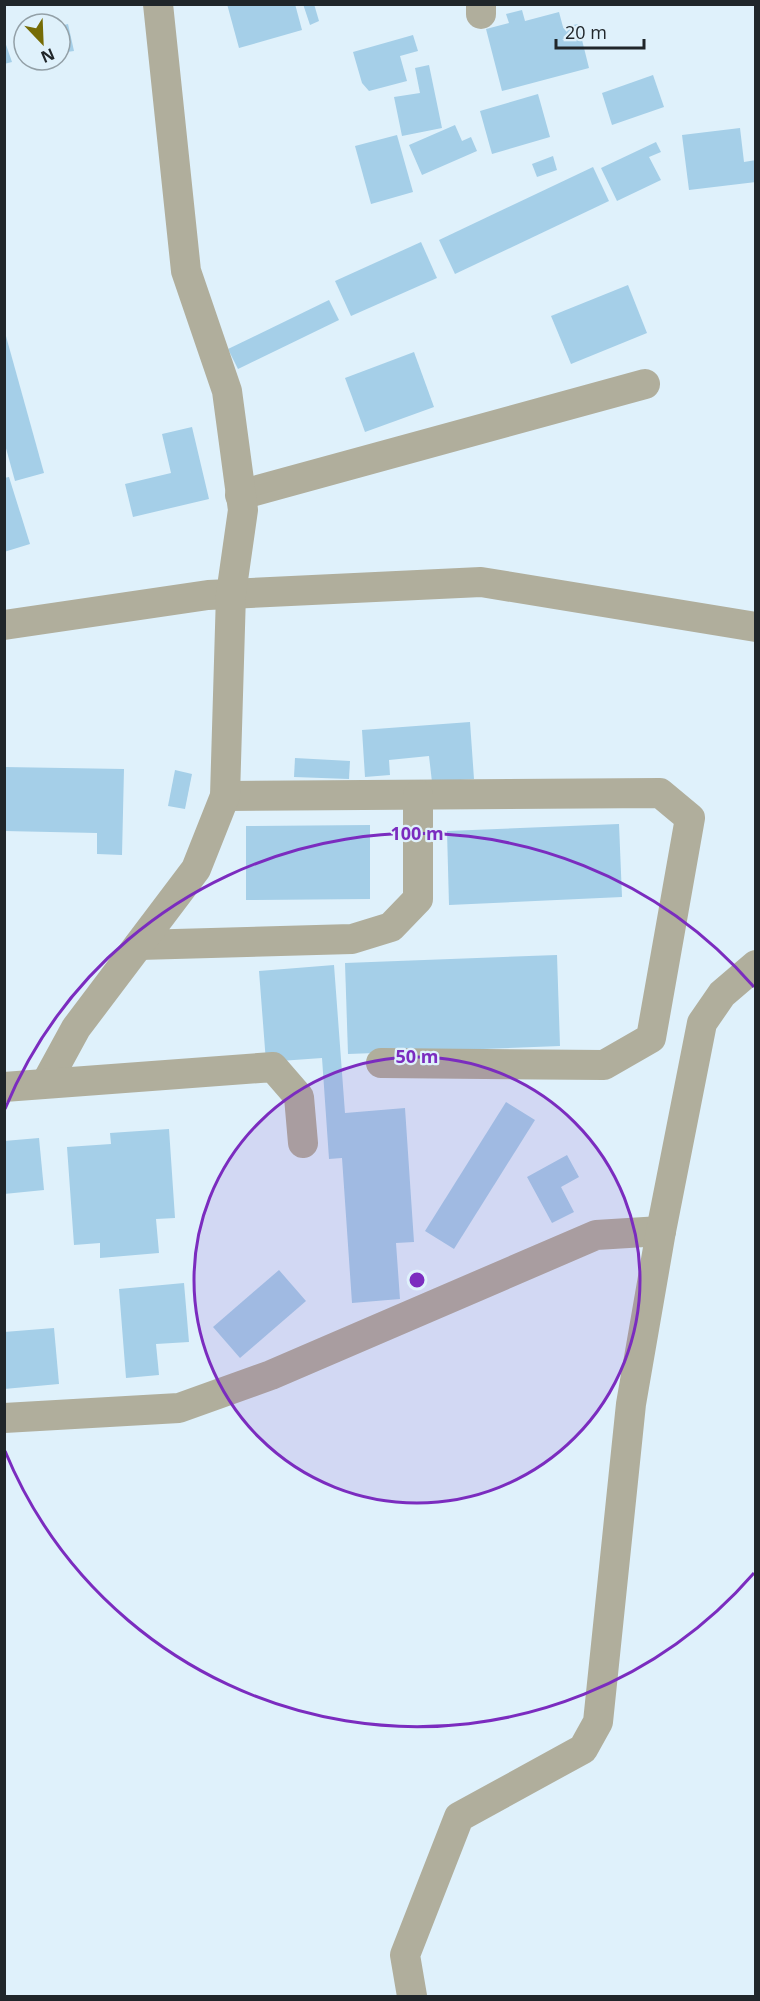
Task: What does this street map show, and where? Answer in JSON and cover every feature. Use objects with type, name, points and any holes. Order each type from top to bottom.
[{"type":"street","points":[[46,1083],[76,1028],[196,869],[225,796],[231,594],[243,510],[227,390],[186,271],[158,4]]},
{"type":"street","points":[[240,495],[645,384]]},
{"type":"street","points":[[4,625],[208,595],[481,582],[756,627]]},
{"type":"street","points":[[225,796],[660,793],[690,818],[651,1038],[604,1065],[381,1063]]},
{"type":"street","points":[[139,945],[352,939],[391,927],[418,899],[418,795]]},
{"type":"street","points":[[412,1996],[405,1955],[459,1817],[583,1749],[598,1722],[631,1404],[661,1231],[702,1023],[722,994],[756,965]]},
{"type":"street","points":[[4,1088],[273,1067],[299,1096],[303,1143]]},
{"type":"street","points":[[4,1418],[178,1408],[271,1375],[596,1235],[661,1231]]},
{"type":"building","points":[[227,4],[295,4],[302,30],[239,48]]},
{"type":"building","points":[[303,4],[314,4],[319,21],[310,25]]},
{"type":"building","points":[[522,10],[525,21],[559,12],[563,27],[578,24],[589,68],[502,91],[486,29],[509,23],[506,14]]},
{"type":"building","points":[[413,35],[418,51],[400,56],[407,81],[369,91],[362,83],[353,52]]},
{"type":"building","points":[[4,39],[12,62],[4,64]]},
{"type":"building","points":[[429,65],[442,128],[402,136],[394,97],[420,93],[415,68]]},
{"type":"building","points":[[653,75],[664,107],[612,125],[602,93]]},
{"type":"building","points":[[538,94],[550,137],[492,154],[480,111]]},
{"type":"building","points":[[455,125],[462,141],[471,137],[477,151],[422,175],[409,145]]},
{"type":"building","points":[[740,128],[744,162],[756,160],[756,182],[689,190],[682,135]]},
{"type":"building","points":[[397,135],[413,192],[371,204],[355,146]]},
{"type":"building","points":[[656,142],[661,152],[649,157],[661,180],[617,201],[601,168]]},
{"type":"building","points":[[553,156],[557,170],[537,177],[532,164]]},
{"type":"building","points":[[593,167],[609,201],[455,274],[439,240]]},
{"type":"building","points":[[421,242],[437,278],[351,316],[335,281]]},
{"type":"building","points":[[628,285],[647,333],[571,364],[551,316]]},
{"type":"building","points":[[329,300],[339,320],[238,369],[228,349]]},
{"type":"building","points":[[4,329],[44,473],[15,481],[4,441]]},
{"type":"building","points":[[414,352],[434,407],[365,432],[345,378]]},
{"type":"building","points":[[192,427],[209,499],[133,517],[125,484],[171,473],[162,434]]},
{"type":"building","points":[[9,477],[30,544],[4,552],[4,478]]},
{"type":"building","points":[[470,722],[474,779],[432,782],[429,756],[389,760],[390,775],[365,777],[362,730]]},
{"type":"building","points":[[295,758],[350,761],[349,779],[294,777]]},
{"type":"building","points":[[4,767],[124,769],[122,855],[97,854],[97,833],[4,831]]},
{"type":"building","points":[[175,770],[192,774],[185,809],[168,806]]},
{"type":"building","points":[[619,824],[622,897],[449,905],[447,831]]},
{"type":"building","points":[[370,825],[370,899],[246,900],[246,826]]},
{"type":"building","points":[[557,955],[560,1046],[348,1054],[345,963]]},
{"type":"building","points":[[334,965],[345,1113],[405,1108],[414,1242],[396,1243],[400,1299],[352,1303],[342,1158],[329,1159],[322,1058],[266,1062],[259,971]]},
{"type":"building","points":[[506,1102],[535,1120],[454,1249],[425,1231]]},
{"type":"building","points":[[169,1129],[175,1218],[156,1219],[159,1253],[100,1258],[100,1243],[74,1245],[67,1147],[111,1144],[110,1133]]},
{"type":"building","points":[[39,1138],[44,1190],[4,1194],[4,1141]]},
{"type":"building","points":[[567,1155],[579,1177],[561,1187],[574,1212],[552,1223],[527,1177]]},
{"type":"building","points":[[279,1270],[306,1301],[240,1358],[213,1327]]},
{"type":"building","points":[[184,1283],[189,1342],[156,1344],[159,1375],[126,1378],[119,1289]]},
{"type":"building","points":[[54,1328],[59,1384],[4,1389],[4,1332]]}]
